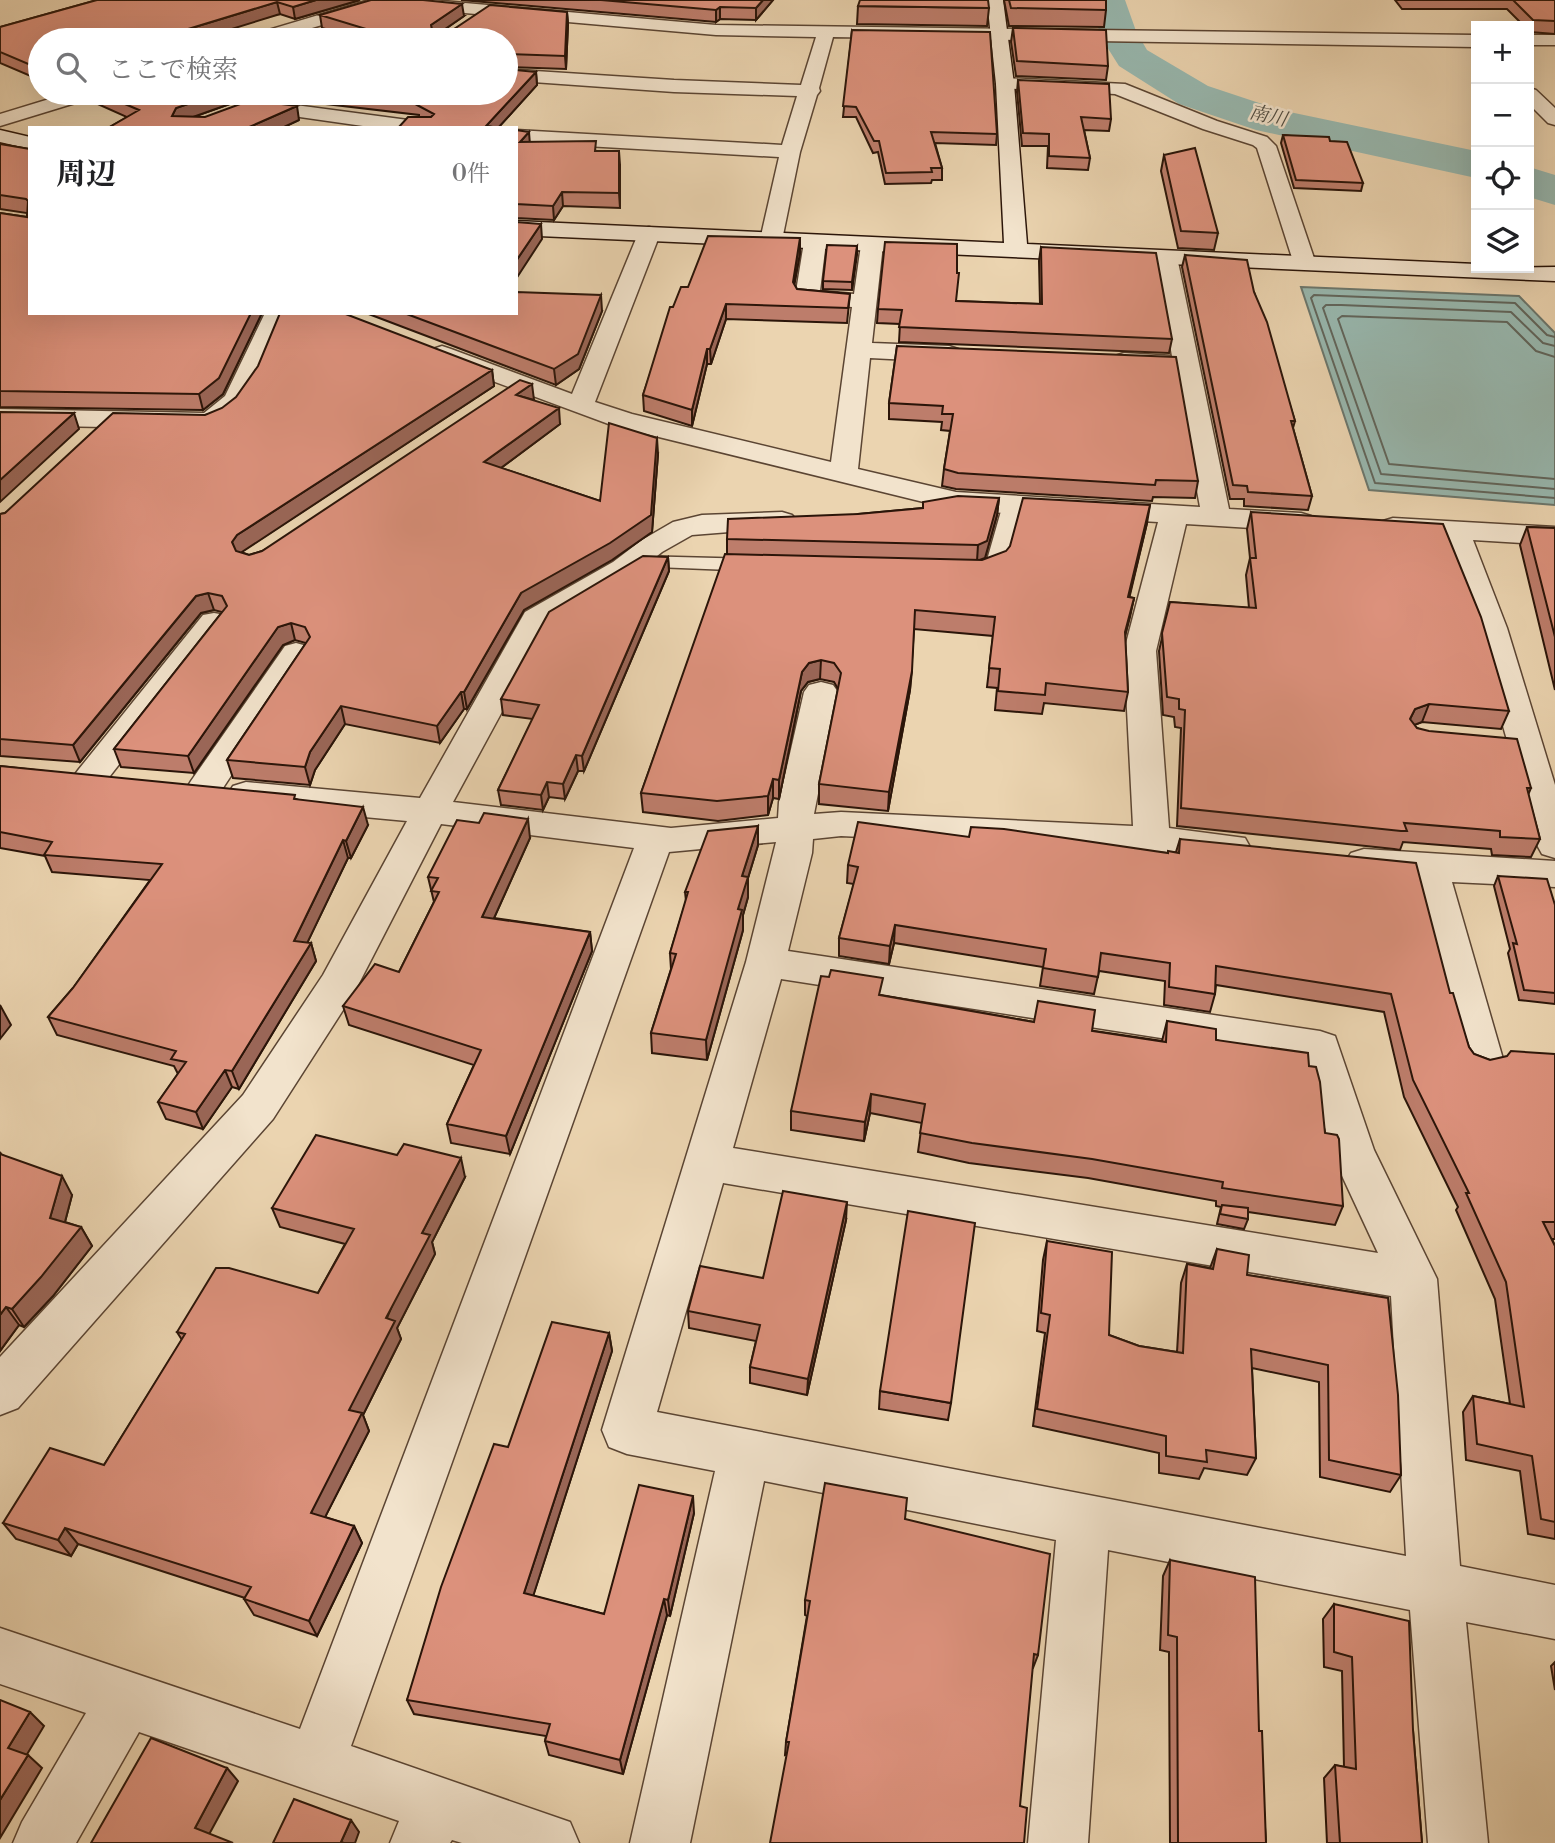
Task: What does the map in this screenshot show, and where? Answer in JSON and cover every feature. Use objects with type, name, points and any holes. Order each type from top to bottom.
[{"type":"street","points":[[995,0],[997,35],[1005,84],[1016,251]]},
{"type":"street","points":[[293,28],[377,2],[716,30],[1471,41]]},
{"type":"street","points":[[466,25],[485,12]]},
{"type":"street","points":[[771,240],[790,152],[811,91],[826,32]]},
{"type":"street","points":[[1534,40],[1555,40]]},
{"type":"street","points":[[518,75],[674,86],[811,91]]},
{"type":"street","points":[[1005,84],[1118,88],[1210,125],[1261,141],[1266,146],[1305,264]]},
{"type":"street","points":[[1534,99],[1555,119]]},
{"type":"street","points":[[0,120],[49,105]]},
{"type":"street","points":[[253,105],[244,108],[405,126]]},
{"type":"street","points":[[0,136],[28,143]]},
{"type":"street","points":[[518,136],[790,152]]},
{"type":"street","points":[[518,228],[1555,274]]},
{"type":"street","points":[[580,406],[649,234]]},
{"type":"street","points":[[815,242],[807,298],[866,301]]},
{"type":"street","points":[[843,475],[872,245]]},
{"type":"street","points":[[1166,257],[1216,518]]},
{"type":"street","points":[[0,417],[197,423],[216,418],[236,400],[276,315]]},
{"type":"street","points":[[412,342],[580,406],[649,427],[956,501],[1322,523]]},
{"type":"street","points":[[860,350],[969,354]]},
{"type":"street","points":[[1104,360],[1185,364]]},
{"type":"street","points":[[497,398],[520,383]]},
{"type":"street","points":[[79,448],[109,420]]},
{"type":"street","points":[[879,516],[956,501]]},
{"type":"street","points":[[1152,839],[1140,651],[1174,515]]},
{"type":"street","points":[[0,1392],[258,1107],[340,982],[368,924],[536,619],[633,562],[662,540],[691,525],[818,520]]},
{"type":"street","points":[[1361,525],[1555,536]]},
{"type":"street","points":[[1454,530],[1491,628],[1555,845]]},
{"type":"street","points":[[129,781],[74,775],[214,622]]},
{"type":"street","points":[[204,789],[296,653]]},
{"type":"street","points":[[821,692],[797,802],[794,853],[766,962],[627,1430],[1555,1612]]},
{"type":"street","points":[[166,785],[430,811],[671,840],[796,827],[865,825],[1152,839],[1261,850]]},
{"type":"street","points":[[316,1764],[656,838]]},
{"type":"street","points":[[1327,858],[1429,868],[1555,874]]},
{"type":"street","points":[[1429,868],[1482,1059]]},
{"type":"street","points":[[766,962],[1320,1047],[1352,1150],[1413,1279],[1435,1587],[1458,1843]]},
{"type":"street","points":[[706,1162],[1413,1279]]},
{"type":"street","points":[[660,1843],[745,1452]]},
{"type":"street","points":[[1058,1843],[1084,1519]]},
{"type":"street","points":[[0,1657],[316,1764],[428,1824],[549,1843]]},
{"type":"street","points":[[43,1843],[126,1699]]},
{"type":"lane","points":[[954,571],[980,570],[996,564],[1012,504]]},
{"type":"lane","points":[[633,562],[773,566]]},
{"type":"water","points":[[1301,287],[1519,296],[1555,333],[1555,505],[1369,490]]},
{"type":"building","points":[[97,0],[316,0],[293,7],[277,2],[191,28],[28,28],[28,64],[0,52],[0,27]]},
{"type":"building","points":[[371,0],[423,0],[462,4],[431,25],[432,28],[363,28],[320,15]]},
{"type":"building","points":[[601,0],[763,0],[756,8],[720,7],[716,10]]},
{"type":"building","points":[[860,0],[988,0],[989,8],[858,6]]},
{"type":"building","points":[[1009,0],[1106,0],[1106,10],[1011,8]]},
{"type":"building","points":[[1513,0],[1555,0],[1555,21],[1533,20]]},
{"type":"building","points":[[490,5],[567,12],[565,56],[518,54],[518,28],[456,28]]},
{"type":"building","points":[[1013,28],[1106,30],[1108,66],[1017,61]]},
{"type":"building","points":[[852,30],[990,32],[997,134],[931,132],[942,168],[931,168],[932,172],[886,173],[879,141],[874,141],[856,107],[843,106]]},
{"type":"building","points":[[518,70],[536,72],[518,91]]},
{"type":"building","points":[[1018,80],[1109,84],[1111,119],[1081,117],[1090,158],[1049,156],[1049,134],[1023,133]]},
{"type":"building","points":[[127,105],[185,105],[176,108],[172,116],[205,117],[237,105],[297,106],[252,126],[111,126],[139,110]]},
{"type":"building","points":[[417,105],[505,105],[486,126],[400,126],[408,117],[431,117],[434,114]]},
{"type":"building","points":[[518,130],[529,132],[520,142],[596,141],[595,151],[619,151],[619,193],[562,192],[553,206],[518,204]]},
{"type":"building","points":[[1283,135],[1329,137],[1330,141],[1347,142],[1363,183],[1296,180]]},
{"type":"building","points":[[0,144],[28,149],[28,201],[0,195]]},
{"type":"building","points":[[1195,148],[1218,233],[1181,231],[1164,155]]},
{"type":"building","points":[[28,201],[28,315],[250,315],[219,378],[199,394],[0,391],[0,213],[27,217]]},
{"type":"building","points":[[518,222],[541,224],[518,258]]},
{"type":"building","points":[[708,236],[800,238],[793,282],[797,289],[850,294],[848,308],[726,304],[710,349],[707,349],[692,410],[643,395],[670,307],[673,307],[681,287],[688,287]]},
{"type":"building","points":[[885,242],[957,244],[959,273],[956,301],[1042,304],[1041,247],[1156,253],[1172,339],[899,327],[902,310],[878,309]]},
{"type":"building","points":[[827,245],[857,246],[852,282],[823,281]]},
{"type":"building","points":[[1185,255],[1247,260],[1254,292],[1267,322],[1295,421],[1291,421],[1312,496],[1248,492],[1247,486],[1233,485]]},
{"type":"building","points":[[518,292],[601,295],[578,354],[554,369],[409,315],[518,315]]},
{"type":"building","points":[[279,315],[348,315],[492,370],[237,535],[232,542],[236,551],[249,555],[262,551],[520,380],[532,384],[516,395],[559,408],[484,462],[600,501],[609,423],[657,438],[651,515],[610,543],[521,593],[464,692],[461,692],[437,726],[341,706],[310,752],[305,767],[227,760],[310,637],[305,627],[291,623],[278,627],[188,756],[114,749],[227,606],[222,596],[208,593],[196,596],[73,745],[0,739],[0,514],[5,513],[113,413],[205,415],[222,408],[236,397],[258,366]]},
{"type":"building","points":[[897,346],[1176,357],[1198,481],[1156,480],[1155,485],[958,473],[944,469],[953,414],[942,414],[943,406],[889,403]]},
{"type":"building","points":[[0,412],[74,413],[0,480]]},
{"type":"building","points":[[958,496],[999,498],[987,541],[978,545],[727,539],[728,519],[858,514],[923,508],[923,502]]},
{"type":"building","points":[[1023,498],[1150,505],[1128,597],[1134,598],[1125,632],[1128,692],[1046,683],[1045,695],[998,691],[1000,669],[989,668],[995,617],[915,610],[912,671],[889,792],[819,784],[841,673],[834,663],[821,660],[809,663],[802,672],[779,780],[773,779],[768,796],[717,801],[641,793],[725,554],[982,560],[1006,551],[1010,546]]},
{"type":"building","points":[[1251,512],[1443,524],[1481,617],[1509,711],[1429,704],[1415,709],[1410,719],[1417,728],[1429,731],[1517,739],[1531,788],[1527,788],[1540,839],[1500,837],[1500,831],[1404,823],[1407,831],[1401,831],[1181,808],[1185,710],[1179,709],[1179,699],[1167,697],[1162,633],[1170,602],[1256,608],[1250,558],[1256,558]]},
{"type":"building","points":[[1527,527],[1555,528],[1555,637]]},
{"type":"building","points":[[643,556],[668,557],[582,756],[576,755],[563,784],[547,782],[541,795],[498,790],[539,705],[501,699],[549,612]]},
{"type":"building","points":[[0,766],[295,795],[294,799],[363,807],[346,841],[343,840],[294,941],[311,943],[232,1071],[225,1070],[196,1112],[158,1102],[186,1062],[171,1059],[176,1051],[48,1017],[73,988],[162,864],[44,855],[52,842],[0,832]]},
{"type":"building","points":[[484,813],[528,819],[482,917],[590,932],[506,1136],[447,1124],[481,1050],[343,1006],[375,964],[399,972],[439,892],[431,891],[438,878],[428,877],[457,820],[479,823]]},
{"type":"building","points":[[858,822],[969,837],[971,827],[1004,829],[1168,853],[1179,853],[1180,839],[1416,863],[1450,993],[1453,993],[1469,1047],[1474,1054],[1490,1060],[1507,1056],[1511,1051],[1555,1054],[1555,1222],[1543,1222],[1555,1246],[1555,1522],[1541,1519],[1532,1456],[1477,1444],[1473,1396],[1524,1407],[1506,1282],[1466,1193],[1469,1193],[1413,1080],[1391,994],[1216,966],[1215,994],[1169,987],[1170,963],[1101,953],[1098,977],[1043,968],[1046,949],[895,925],[890,946],[839,938],[858,867],[848,865]]},
{"type":"building","points":[[758,826],[742,876],[748,877],[738,909],[742,910],[706,1040],[651,1033],[676,954],[670,953],[688,892],[685,892],[708,831]]},
{"type":"building","points":[[1498,876],[1547,879],[1555,905],[1555,993],[1524,990],[1513,943],[1517,944]]},
{"type":"building","points":[[831,970],[883,978],[879,995],[1034,1022],[1038,1001],[1095,1010],[1092,1031],[1166,1042],[1167,1021],[1216,1029],[1216,1040],[1308,1053],[1309,1066],[1316,1067],[1320,1082],[1325,1133],[1337,1135],[1339,1139],[1343,1206],[1222,1188],[1223,1182],[1092,1159],[972,1143],[920,1133],[925,1104],[871,1094],[865,1122],[791,1111],[821,976],[829,977]]},
{"type":"building","points":[[316,1135],[397,1155],[404,1144],[461,1158],[422,1233],[430,1235],[386,1318],[395,1321],[349,1410],[362,1413],[311,1513],[354,1526],[309,1621],[244,1599],[251,1587],[65,1528],[58,1540],[3,1523],[50,1448],[104,1465],[185,1334],[177,1332],[216,1268],[229,1268],[318,1293],[354,1229],[272,1208]]},
{"type":"building","points":[[0,1154],[62,1176],[50,1218],[81,1227],[12,1309],[6,1307],[0,1315]]},
{"type":"building","points":[[783,1191],[847,1202],[808,1379],[750,1367],[760,1325],[688,1311],[700,1266],[763,1278]]},
{"type":"building","points":[[1222,1205],[1248,1208],[1248,1219],[1220,1214]]},
{"type":"building","points":[[908,1211],[975,1223],[951,1403],[880,1391]]},
{"type":"building","points":[[1047,1241],[1112,1252],[1109,1335],[1139,1346],[1183,1353],[1187,1264],[1213,1269],[1217,1249],[1249,1255],[1247,1275],[1388,1298],[1398,1395],[1401,1475],[1329,1460],[1328,1365],[1251,1349],[1256,1458],[1206,1450],[1207,1462],[1166,1456],[1166,1436],[1037,1409],[1050,1315],[1041,1313]]},
{"type":"building","points":[[552,1322],[609,1333],[524,1593],[604,1614],[639,1485],[693,1496],[668,1600],[664,1599],[620,1760],[545,1741],[550,1724],[407,1700],[441,1587],[494,1444],[508,1447]]},
{"type":"building","points":[[825,1483],[907,1498],[905,1519],[1050,1554],[1038,1655],[1034,1654],[1020,1806],[1027,1808],[1024,1843],[770,1843],[789,1742],[786,1742],[810,1601],[805,1600]]},
{"type":"building","points":[[1170,1560],[1255,1577],[1259,1731],[1262,1731],[1266,1843],[1178,1843],[1177,1637],[1168,1635]]},
{"type":"building","points":[[1334,1604],[1409,1621],[1413,1730],[1422,1843],[1340,1843],[1335,1765],[1356,1769],[1352,1657],[1334,1652]]},
{"type":"building","points":[[0,1700],[30,1712],[8,1748],[28,1755],[0,1800]]},
{"type":"building","points":[[151,1738],[227,1768],[195,1828],[233,1843],[91,1843]]},
{"type":"building","points":[[294,1799],[351,1820],[341,1842],[344,1843],[273,1843]]},
{"type":"waterway","name":"南川","points":[[1107,0],[1121,39],[1133,58],[1194,95],[1232,110],[1272,121],[1471,164]]},
{"type":"waterway","name":"南川","points":[[1534,183],[1555,191]]}]
